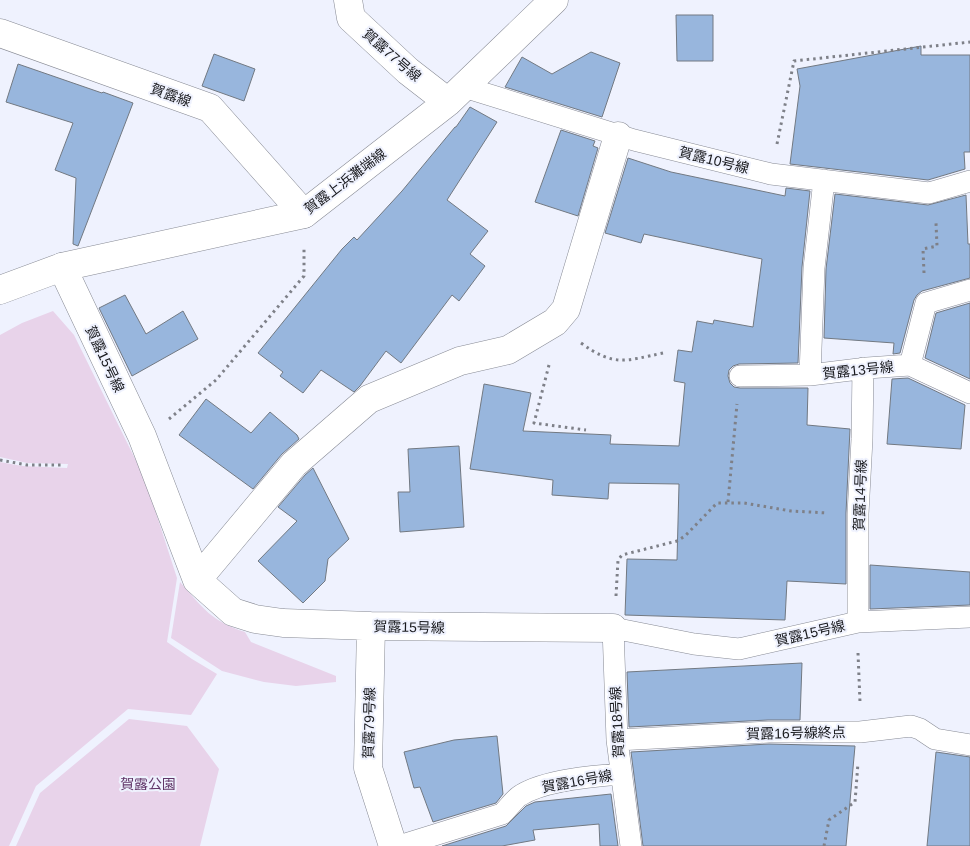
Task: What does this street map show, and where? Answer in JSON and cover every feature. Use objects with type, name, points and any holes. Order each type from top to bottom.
[{"type":"street","name":"賀露77号線","points":[[348,0],[351,18],[408,71],[456,94]]},
{"type":"street","name":"賀露上浜灘端線","points":[[0,290],[62,267],[304,214],[456,94],[554,0]]},
{"type":"street","name":"賀露線","points":[[0,33],[210,108],[304,214]]},
{"type":"street","points":[[197,580],[294,464],[369,399],[460,361],[508,350],[555,322],[566,308],[618,136]]},
{"type":"street","name":"賀露15号線","points":[[62,267],[143,440],[197,580],[234,612],[255,619],[283,623],[372,626],[613,628]]},
{"type":"street","name":"賀露79号線","points":[[372,626],[368,768],[393,846]]},
{"type":"lane","name":"賀露10号線","points":[[456,94],[771,174],[929,193],[970,181]]},
{"type":"lane","points":[[810,376],[814,268],[824,180]]},
{"type":"lane","points":[[910,365],[926,303],[970,290]]},
{"type":"lane","name":"賀露13号線","points":[[740,376],[810,376],[863,368],[910,365],[970,393]]},
{"type":"lane","name":"賀露14号線","points":[[858,622],[858,514],[863,368]]},
{"type":"lane","name":"賀露15号線","points":[[613,628],[694,644],[739,649],[858,622],[970,617]]},
{"type":"lane","name":"賀露18号線","points":[[613,628],[617,740],[631,846]]},
{"type":"lane","name":"賀露16号線終点","points":[[617,740],[769,732],[860,732],[911,726],[920,729],[934,739],[970,745]]},
{"type":"lane","name":"賀露16号線","points":[[398,846],[502,814],[519,795],[551,784],[596,776],[621,774]]},
{"type":"path","points":[[771,174],[794,61],[970,42]]},
{"type":"path","points":[[926,303],[923,249],[937,246],[935,192]]},
{"type":"path","points":[[143,440],[216,380],[304,276],[304,214]]},
{"type":"path","points":[[555,322],[586,347],[607,359],[627,360],[663,353]]},
{"type":"path","points":[[555,322],[557,333],[534,423],[586,430]]},
{"type":"path","points":[[728,502],[740,376]]},
{"type":"path","points":[[0,460],[27,465],[63,465]]},
{"type":"path","points":[[613,628],[618,560],[622,555],[677,541],[685,536],[716,503],[759,504],[806,513],[858,514]]},
{"type":"path","points":[[824,846],[829,820],[855,802],[860,732],[858,622]]},
{"type":"green space","points":[[53,311],[74,335],[145,479],[177,578],[167,642],[217,674],[191,715],[128,709],[36,786],[9,846],[0,846],[0,462],[22,466],[67,468],[68,464],[27,463],[0,457],[0,335],[22,323]]},
{"type":"green space","points":[[180,582],[208,613],[233,628],[245,632],[251,642],[336,676],[336,682],[296,686],[264,682],[222,671],[171,638]]},
{"type":"green space","name":"賀露公園","points":[[129,719],[187,726],[219,769],[200,846],[16,846],[40,793]]},
{"type":"building","points":[[676,15],[713,15],[713,61],[677,61]]},
{"type":"building","points":[[921,46],[921,55],[970,55],[970,152],[964,152],[965,169],[928,180],[790,164],[800,86],[797,69]]},
{"type":"building","points":[[591,52],[620,63],[602,117],[505,87],[522,57],[552,74]]},
{"type":"building","points":[[214,54],[255,69],[244,101],[202,86]]},
{"type":"building","points":[[18,64],[133,103],[78,246],[73,244],[76,178],[55,170],[73,123],[6,102]]},
{"type":"building","points":[[470,107],[497,122],[447,200],[488,231],[470,254],[485,266],[459,301],[452,295],[401,363],[386,351],[354,392],[321,370],[303,393],[280,376],[283,372],[258,353],[342,249],[354,237],[357,240],[402,191],[456,127]]},
{"type":"building","points":[[561,130],[595,141],[593,146],[598,148],[578,216],[535,202]]},
{"type":"building","points":[[628,158],[671,172],[785,196],[786,188],[810,191],[802,267],[798,363],[739,364],[729,370],[728,376],[730,383],[734,387],[740,388],[808,388],[807,425],[850,429],[846,513],[846,584],[787,581],[785,620],[625,615],[627,559],[677,560],[679,484],[609,483],[608,499],[552,495],[553,480],[470,469],[484,384],[531,393],[523,431],[611,435],[610,444],[679,446],[685,383],[674,381],[678,350],[692,352],[697,321],[713,324],[714,320],[753,327],[762,259],[644,234],[641,243],[605,233]]},
{"type":"building","points":[[835,194],[928,205],[966,195],[968,244],[970,244],[970,278],[922,291],[917,295],[900,353],[893,354],[894,343],[824,338],[826,269]]},
{"type":"building","points":[[125,295],[146,334],[183,311],[198,339],[132,376],[99,308]]},
{"type":"building","points":[[970,303],[970,379],[925,358],[936,313]]},
{"type":"building","points":[[908,378],[965,405],[961,449],[887,444],[892,379]]},
{"type":"building","points":[[206,399],[251,433],[270,412],[297,435],[299,439],[282,454],[253,489],[179,435]]},
{"type":"building","points":[[459,446],[464,527],[400,532],[398,492],[410,492],[408,449]]},
{"type":"building","points":[[313,468],[349,539],[328,559],[325,581],[303,603],[258,561],[297,521],[278,507]]},
{"type":"building","points":[[870,565],[970,572],[970,605],[870,609]]},
{"type":"building","points":[[802,663],[800,720],[629,727],[627,672]]},
{"type":"building","points":[[497,736],[503,794],[496,803],[433,822],[420,787],[414,788],[404,752],[454,740]]},
{"type":"building","points":[[769,744],[855,746],[846,846],[643,846],[631,752]]},
{"type":"building","points":[[936,752],[970,757],[970,846],[927,846]]},
{"type":"building","points":[[611,794],[618,846],[600,846],[599,824],[533,830],[535,840],[502,846],[442,846],[506,826],[526,806],[535,802]]}]
